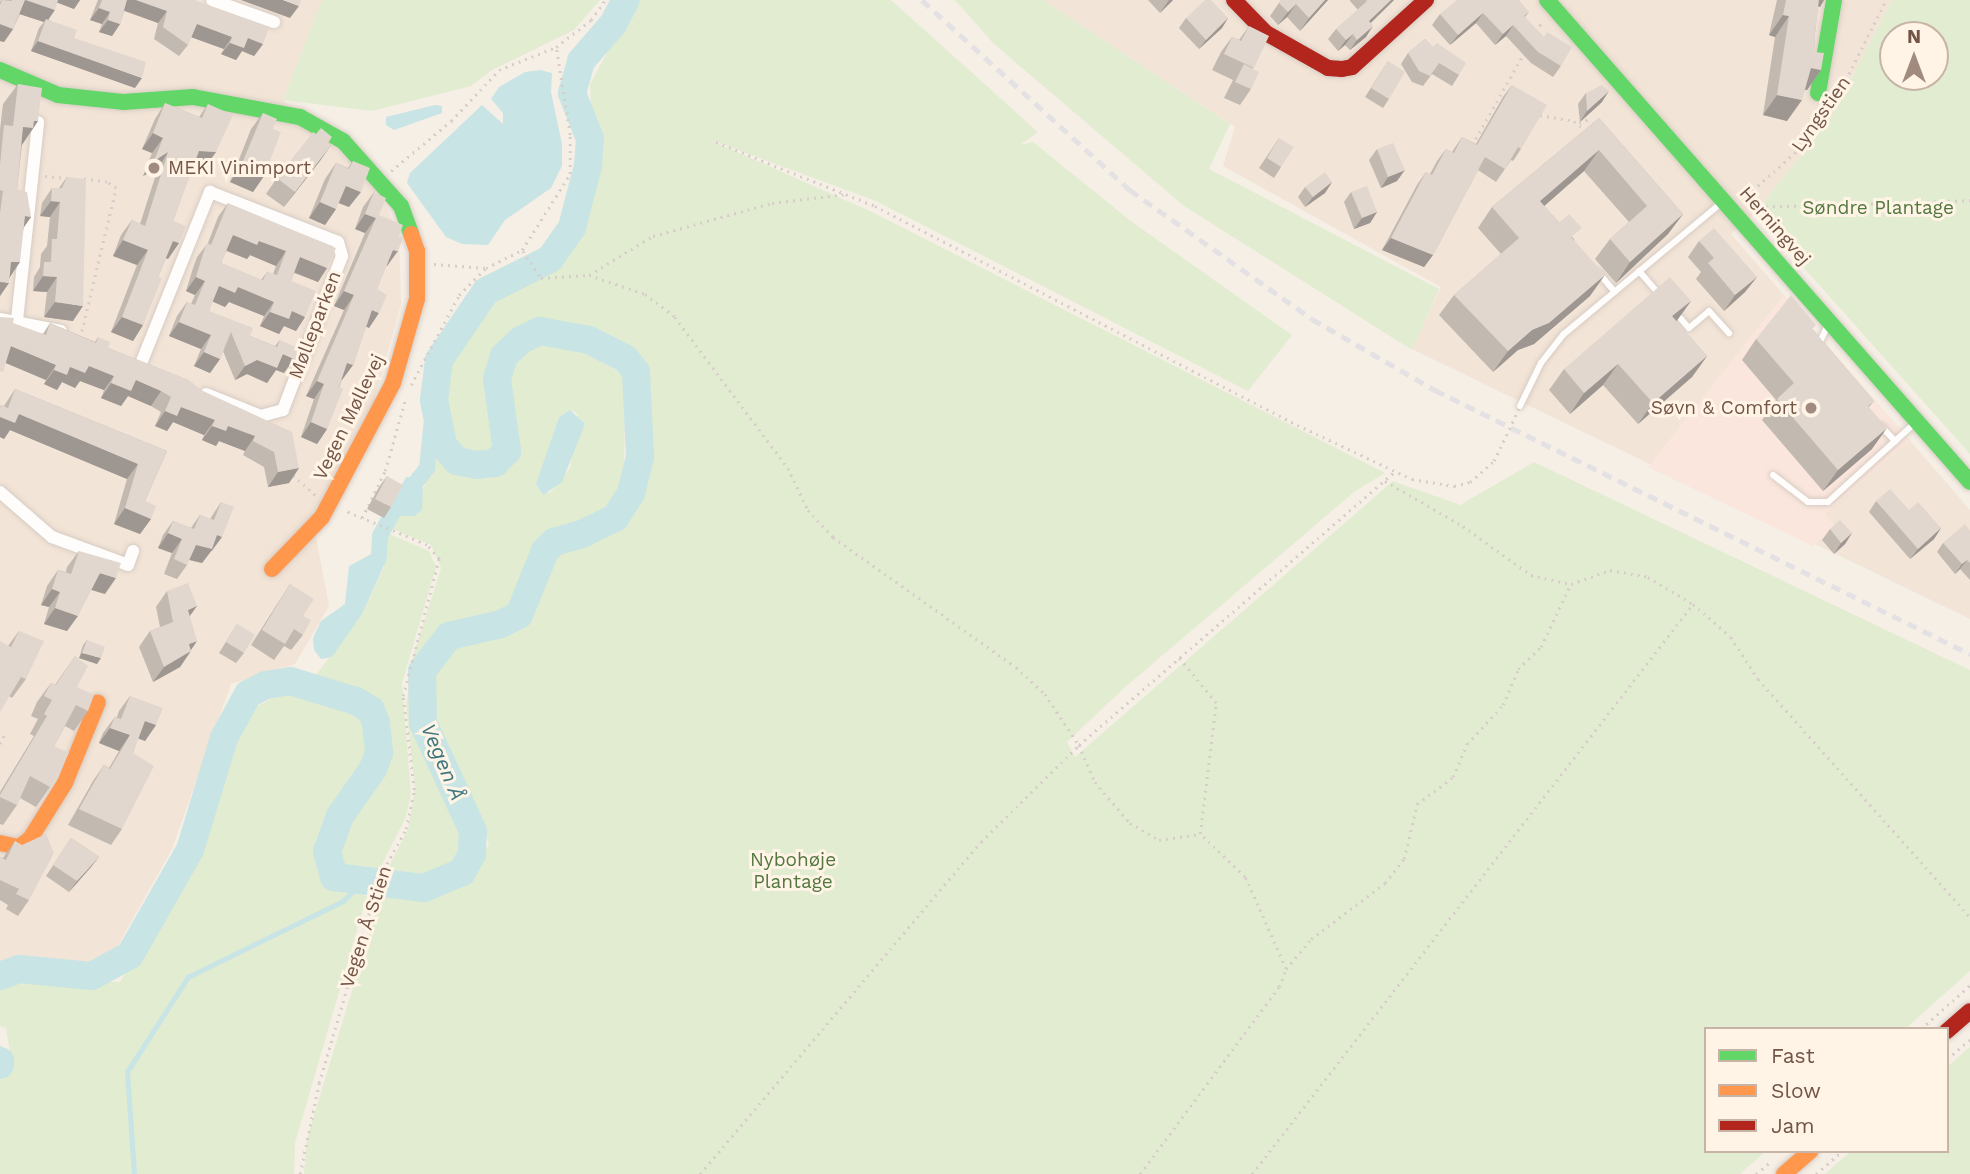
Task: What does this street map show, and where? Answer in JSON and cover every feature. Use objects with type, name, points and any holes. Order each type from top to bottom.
[{"type":"street","points":[[212,0],[274,22]]},
{"type":"street","points":[[1234,0],[1266,33],[1328,68],[1342,69],[1352,67],[1426,0]]},
{"type":"street","points":[[1818,93],[1834,0]]},
{"type":"street","name":"Herningvej","points":[[1549,2],[1970,482]]},
{"type":"street","name":"Vegen Møllevej","points":[[0,69],[58,95],[123,102],[194,97],[300,117],[343,141],[401,206],[417,259],[417,299],[393,383],[329,505],[272,569]]},
{"type":"street","points":[[17,320],[38,122]]},
{"type":"street","name":"Mølleparken","points":[[140,366],[210,192],[338,242],[342,256],[283,410],[261,416],[188,386]]},
{"type":"street","points":[[0,319],[17,320],[80,338]]},
{"type":"street","points":[[0,492],[52,537],[128,565],[133,551]]},
{"type":"street","points":[[0,844],[19,847],[30,839],[65,783],[98,702]]},
{"type":"street","points":[[1949,1029],[1968,1013]]},
{"type":"street","points":[[1784,1174],[1808,1153]]},
{"type":"lane","points":[[1520,405],[1541,363],[1564,334],[1688,231],[1728,204]]},
{"type":"lane","points":[[1679,220],[1688,231]]},
{"type":"lane","points":[[1589,262],[1615,292]]},
{"type":"lane","points":[[1639,271],[1664,299]]},
{"type":"lane","points":[[1672,309],[1689,328],[1709,311],[1728,333]]},
{"type":"lane","points":[[1819,356],[1820,337],[1830,321]]},
{"type":"lane","points":[[1773,475],[1808,502],[1828,502],[1917,421]]},
{"type":"lane","points":[[1878,422],[1895,442]]},
{"type":"path","points":[[380,180],[451,121],[499,70],[556,47],[591,20],[605,0]]},
{"type":"path","name":"Lyngstien","points":[[1728,204],[1800,148],[1836,99],[1886,0]]},
{"type":"path","points":[[1532,38],[1549,2]]},
{"type":"path","points":[[362,518],[385,471],[403,404],[418,370],[459,295],[486,268],[522,250],[570,174],[570,135],[561,95],[563,69],[556,47]]},
{"type":"path","points":[[1469,151],[1526,49]]},
{"type":"path","points":[[1501,93],[1513,100]]},
{"type":"path","points":[[1535,113],[1579,123],[1590,119]]},
{"type":"path","points":[[1579,123],[1588,133]]},
{"type":"path","points":[[716,142],[849,194],[1291,422],[1395,471],[1454,486],[1470,482],[1494,461],[1520,405]]},
{"type":"path","points":[[33,174],[107,182],[116,188],[80,338]]},
{"type":"path","points":[[589,275],[653,236],[772,203],[849,194]]},
{"type":"path","points":[[1728,204],[1970,200]]},
{"type":"path","points":[[522,250],[539,275],[589,275],[645,294],[675,317],[788,468],[808,510],[833,537],[1016,667],[1045,694],[1079,745],[1095,782],[1130,823],[1159,840],[1200,834]]},
{"type":"path","points":[[417,259],[447,267],[486,268]]},
{"type":"path","name":"Vegen Å Stien","points":[[292,464],[293,477],[329,505],[427,545],[439,559],[403,695],[414,790],[406,829],[380,876],[319,1083],[300,1174]]},
{"type":"path","points":[[700,1174],[981,842],[1079,745],[1395,471]]},
{"type":"path","points":[[1384,480],[1463,526],[1531,575],[1570,584],[1610,570],[1647,577],[1693,604],[1731,637],[1758,679],[1970,917]]},
{"type":"path","points":[[1140,1174],[1279,987],[1286,969],[1311,939],[1385,883],[1404,859],[1417,804],[1453,777],[1467,744],[1503,705],[1518,669],[1541,646],[1570,584]]},
{"type":"path","points":[[1252,1174],[1693,604]]},
{"type":"path","points":[[1179,658],[1216,703],[1200,834]]},
{"type":"path","points":[[0,744],[5,735]]},
{"type":"path","points":[[1200,834],[1245,877],[1286,969]]},
{"type":"path","points":[[1923,1027],[1970,985]]},
{"type":"path","points":[[1949,1057],[1970,1040]]},
{"type":"path","points":[[1816,1174],[1840,1153]]},
{"type":"path","points":[[1756,1174],[1776,1157]]},
{"type":"shaded area","points":[[0,0],[322,0],[283,100],[374,184],[399,232],[401,304],[372,407],[313,520],[329,606],[295,664],[231,684],[172,849],[117,947],[96,964],[0,963]]},
{"type":"shaded area","points":[[1043,0],[1892,0],[1831,118],[1755,213],[1731,234],[1970,510],[1970,619],[1412,349],[1441,287],[1223,166],[1235,127]]},
{"type":"shaded area","points":[[1783,296],[1910,441],[1825,514],[1836,527],[1813,546],[1648,467]]},
{"type":"green space","points":[[322,0],[600,0],[574,30],[492,70],[471,86],[372,111],[283,100]]},
{"type":"green space","name":"Nybohøje Plantage","points":[[636,0],[891,0],[1038,132],[1020,145],[1033,142],[1132,222],[1292,335],[1248,391],[876,201],[708,139],[872,212],[1385,473],[1354,492],[1123,689],[1067,742],[1075,757],[1393,481],[1460,505],[1534,462],[1970,670],[1970,971],[1907,1027],[1704,1027],[1704,1153],[1764,1153],[1740,1174],[304,1174],[307,1138],[381,896],[438,896],[468,879],[489,845],[472,799],[431,721],[428,685],[435,664],[466,640],[523,619],[554,554],[606,533],[627,516],[646,465],[648,387],[643,365],[634,354],[567,325],[537,326],[506,343],[490,365],[496,442],[489,451],[481,456],[463,455],[455,446],[443,408],[448,363],[488,300],[555,270],[568,256],[604,148],[591,108],[590,84]]},
{"type":"green space","points":[[955,0],[1043,0],[1230,124],[1209,169],[1439,289],[1412,350],[1184,206],[993,43]]},
{"type":"green space","name":"Søndre Plantage","points":[[1892,0],[1970,0],[1970,454],[1755,213],[1831,118],[1879,25],[1879,91],[1949,91],[1949,21],[1881,21]]},
{"type":"green space","points":[[531,341],[577,346],[625,376],[624,483],[612,503],[582,525],[544,537],[505,615],[443,631],[416,661],[412,708],[436,772],[463,816],[463,842],[450,872],[434,878],[384,876],[408,829],[415,788],[406,705],[413,656],[441,568],[431,545],[388,527],[395,513],[397,516],[425,486],[434,437],[447,465],[458,473],[498,473],[513,458],[519,439],[505,401],[503,374],[508,361]],"holes":[[[570,410],[578,414],[570,468],[550,493],[536,485],[559,417]]]},
{"type":"green space","points":[[387,533],[429,551],[436,567],[402,683],[411,795],[405,819],[375,878],[347,876],[340,872],[337,852],[354,807],[381,773],[386,748],[384,721],[372,700],[313,679],[362,614],[384,567],[383,535]]},
{"type":"green space","points":[[284,692],[364,712],[371,756],[331,820],[321,866],[329,888],[367,896],[295,1143],[294,1174],[0,1174],[0,1044],[11,1059],[6,1028],[0,1026],[0,987],[29,981],[120,982],[197,848],[236,732],[250,710]]},
{"type":"green space","points":[[1970,1047],[1970,1174],[1825,1174],[1849,1153],[1949,1153],[1949,1065]]},
{"type":"water","points":[[540,70],[552,73],[551,92],[562,144],[562,166],[551,188],[505,220],[488,245],[462,244],[446,237],[407,183],[410,173],[482,105],[503,124],[503,113],[491,99],[499,87],[525,72]]},
{"type":"water","points":[[435,105],[442,106],[442,113],[394,130],[386,125],[386,117]]},
{"type":"water","points":[[570,410],[585,424],[562,482],[543,495],[536,484],[559,417]]},
{"type":"water","points":[[406,477],[423,479],[422,510],[414,516],[397,516],[390,506]]},
{"type":"water","points":[[383,535],[386,561],[362,614],[332,657],[321,659],[314,650],[313,638],[321,621],[345,604],[349,566],[377,551],[378,536]]},
{"type":"building","points":[[2,0],[25,0],[13,29],[0,24]]},
{"type":"building","points":[[26,0],[58,0],[55,10]]},
{"type":"building","points":[[102,0],[127,0],[120,24],[108,20],[110,12],[99,8]]},
{"type":"building","points":[[136,0],[194,0],[269,28],[263,44],[248,38],[244,48],[230,43],[232,37],[197,24],[188,45],[163,27],[167,11]]},
{"type":"building","points":[[283,0],[301,0],[299,6]]},
{"type":"building","points":[[1205,0],[1211,0],[1228,18],[1206,40],[1186,18]]},
{"type":"building","points":[[1281,0],[1325,0],[1309,18],[1296,4],[1288,12],[1279,3]]},
{"type":"building","points":[[1366,0],[1391,0],[1369,21],[1373,26],[1357,40],[1353,34],[1346,40],[1336,29]]},
{"type":"building","points":[[1457,0],[1519,0],[1529,12],[1524,16],[1544,37],[1547,32],[1572,47],[1561,66],[1538,52],[1513,25],[1503,34],[1483,13],[1458,35],[1440,14]]},
{"type":"building","points":[[1786,0],[1819,0],[1814,52],[1824,53],[1821,70],[1811,68],[1802,100],[1777,95],[1789,16],[1783,15]]},
{"type":"building","points":[[46,19],[77,30],[74,38],[146,62],[142,78],[38,41]]},
{"type":"building","points":[[1249,26],[1269,36],[1254,68],[1224,54],[1232,37],[1241,41]]},
{"type":"building","points":[[1425,39],[1433,47],[1437,43],[1466,63],[1459,75],[1439,63],[1430,76],[1419,71],[1408,53]]},
{"type":"building","points":[[1388,61],[1405,72],[1389,99],[1371,88]]},
{"type":"building","points":[[1244,64],[1259,72],[1251,89],[1235,82]]},
{"type":"building","points":[[18,84],[42,88],[38,121],[34,121],[33,128],[23,127],[17,189],[27,192],[31,217],[25,216],[20,262],[11,262],[9,283],[0,282],[0,213],[3,191],[0,190],[0,165],[4,125],[13,126]]},
{"type":"building","points":[[1512,85],[1547,105],[1521,149],[1518,147],[1505,169],[1485,157],[1433,255],[1391,238],[1426,172],[1432,175],[1446,149],[1454,153],[1462,137],[1477,145]]},
{"type":"building","points":[[1602,85],[1609,91],[1587,111],[1586,93]]},
{"type":"building","points":[[165,103],[202,118],[208,104],[233,115],[216,152],[199,151],[173,221],[186,226],[179,243],[173,241],[143,325],[122,317],[148,250],[123,240],[132,220],[145,226],[168,152],[154,161],[163,138],[153,133]]},
{"type":"building","points":[[263,113],[277,119],[273,129],[281,132],[264,176],[241,166]]},
{"type":"building","points":[[1599,118],[1683,214],[1630,262],[1610,239],[1647,206],[1599,150],[1540,201],[1559,223],[1569,214],[1582,228],[1571,237],[1605,275],[1549,323],[1532,330],[1508,351],[1454,295],[1519,238],[1492,207]]},
{"type":"building","points":[[321,128],[332,137],[328,143],[331,145],[295,192],[277,178],[313,132],[316,134]]},
{"type":"building","points":[[1279,138],[1294,147],[1281,167],[1267,158]]},
{"type":"building","points":[[1393,143],[1405,170],[1388,177],[1377,149]]},
{"type":"building","points":[[353,161],[370,168],[361,192],[346,186],[336,209],[320,202],[336,163],[349,169]]},
{"type":"building","points":[[1325,172],[1332,182],[1313,197],[1305,187]]},
{"type":"building","points":[[67,177],[86,179],[83,306],[55,302],[57,277],[43,276],[44,262],[51,262],[52,239],[57,239],[60,202],[51,201],[52,188],[62,188]]},
{"type":"building","points":[[1367,186],[1377,212],[1362,218],[1351,192]]},
{"type":"building","points":[[374,192],[386,198],[379,215],[403,225],[399,236],[403,238],[398,251],[393,250],[377,289],[387,295],[379,313],[372,310],[353,365],[347,363],[339,387],[343,389],[327,429],[311,422],[324,384],[317,381],[354,295],[344,291],[376,218],[365,214]]},
{"type":"building","points":[[228,203],[336,248],[327,268],[300,257],[291,281],[316,291],[305,317],[292,311],[289,319],[270,312],[274,302],[238,287],[235,293],[219,286],[209,311],[253,328],[250,336],[277,347],[280,340],[298,348],[294,359],[283,354],[277,368],[257,360],[245,366],[231,332],[220,359],[204,352],[211,335],[179,322],[187,302],[195,305],[205,281],[196,277],[207,243],[211,245]],"holes":[[[233,235],[257,245],[259,241],[286,251],[277,275],[267,272],[263,280],[221,263]]]},
{"type":"building","points":[[1714,228],[1757,277],[1735,295],[1708,263],[1714,258],[1699,241]]},
{"type":"building","points":[[1670,277],[1691,301],[1672,316],[1707,356],[1653,403],[1618,364],[1584,393],[1564,369]]},
{"type":"building","points":[[1791,295],[1816,325],[1812,329],[1874,401],[1868,406],[1887,428],[1838,470],[1777,399],[1794,383],[1756,339]]},
{"type":"building","points":[[0,317],[14,318],[13,323],[46,335],[50,323],[96,343],[98,337],[110,342],[108,348],[188,380],[203,391],[292,432],[299,468],[278,472],[274,452],[253,441],[255,436],[228,426],[226,431],[212,426],[215,420],[181,407],[177,416],[165,411],[171,397],[136,380],[131,391],[111,383],[114,376],[89,366],[85,373],[70,367],[67,375],[54,370],[56,365],[11,346],[3,372],[0,371]]},
{"type":"building","points":[[15,389],[167,451],[145,501],[156,506],[151,519],[125,508],[138,464],[19,414],[15,423],[0,417],[1,405],[8,408]]},
{"type":"building","points":[[387,476],[403,485],[391,507],[375,499]]},
{"type":"building","points":[[1890,489],[1909,510],[1918,502],[1941,528],[1918,549],[1876,501]]},
{"type":"building","points":[[221,502],[234,507],[222,537],[217,535],[212,549],[196,545],[187,565],[174,559],[182,539],[168,533],[173,521],[194,529],[200,515],[214,520]]},
{"type":"building","points":[[1840,520],[1852,533],[1841,543],[1830,529]]},
{"type":"building","points":[[1965,524],[1970,531],[1970,563],[1967,560],[1962,564],[1943,543]]},
{"type":"building","points":[[79,551],[121,563],[116,578],[100,573],[78,616],[55,608],[60,592],[52,589],[58,570],[71,574]]},
{"type":"building","points":[[188,583],[197,606],[188,610],[197,641],[189,644],[191,651],[164,667],[150,631],[173,622],[167,591]]},
{"type":"building","points":[[290,584],[314,599],[303,616],[311,620],[303,635],[294,629],[285,644],[262,630]]},
{"type":"building","points":[[237,624],[255,635],[244,653],[226,642]]},
{"type":"building","points":[[19,631],[44,641],[26,679],[21,677],[0,712],[0,641],[11,647]]},
{"type":"building","points":[[87,640],[105,647],[101,658],[82,653]]},
{"type":"building","points":[[75,656],[88,666],[77,687],[94,695],[88,711],[76,705],[54,746],[69,753],[50,787],[30,776],[17,805],[0,795],[47,716],[44,714],[52,700],[44,696],[51,683],[56,685]]},
{"type":"building","points":[[130,696],[163,708],[156,725],[145,721],[133,753],[154,766],[122,829],[79,809],[104,765],[110,769],[130,735],[110,728],[115,717],[121,719]]},
{"type":"building","points":[[46,834],[54,853],[29,900],[16,894],[19,889],[0,880],[0,857],[6,860],[15,841],[22,845]]},
{"type":"building","points":[[71,838],[99,857],[77,881],[53,865]]},
{"type":"waterway","name":"Vegen Å","points":[[0,976],[19,969],[92,976],[130,955],[190,850],[224,738],[248,694],[266,685],[290,681],[356,701],[371,710],[376,723],[379,753],[373,769],[340,816],[327,851],[334,877],[424,888],[462,872],[472,854],[473,831],[423,723],[422,671],[449,636],[501,624],[519,615],[545,551],[554,542],[582,534],[615,518],[631,493],[640,457],[636,372],[626,359],[589,340],[540,331],[521,340],[504,356],[497,379],[507,451],[495,463],[477,465],[457,461],[443,445],[434,400],[439,360],[486,291],[550,259],[572,227],[588,166],[590,139],[572,93],[581,61],[613,24],[626,0]]},
{"type":"waterway","points":[[379,556],[380,536],[393,512],[427,468],[434,400]]},
{"type":"waterway","points":[[134,1174],[127,1072],[188,977],[343,901],[361,883]]},
{"type":"railway","points":[[922,0],[1130,190],[1312,319],[1435,390],[1970,654]]},
{"type":"traffic: fast","points":[[1547,0],[1970,482]]},
{"type":"traffic: fast","points":[[1818,93],[1834,0]]},
{"type":"traffic: fast","points":[[0,70],[58,95],[123,102],[193,97],[300,117],[343,141],[401,206],[411,234]]},
{"type":"traffic: slow","points":[[272,569],[322,517],[393,383],[417,299],[417,251],[411,234]]},
{"type":"traffic: slow","points":[[0,843],[19,847],[30,839],[65,783],[98,702]]},
{"type":"traffic: slow","points":[[1784,1174],[1808,1153]]},
{"type":"traffic: jam","points":[[1234,0],[1266,33],[1328,68],[1342,69],[1352,67],[1426,0]]},
{"type":"traffic: jam","points":[[1949,1029],[1970,1011]]},
{"type":"place","name":"MEKI Vinimport","points":[[154,168]]},
{"type":"place","name":"Søvn & Comfort","points":[[1811,408]]}]
